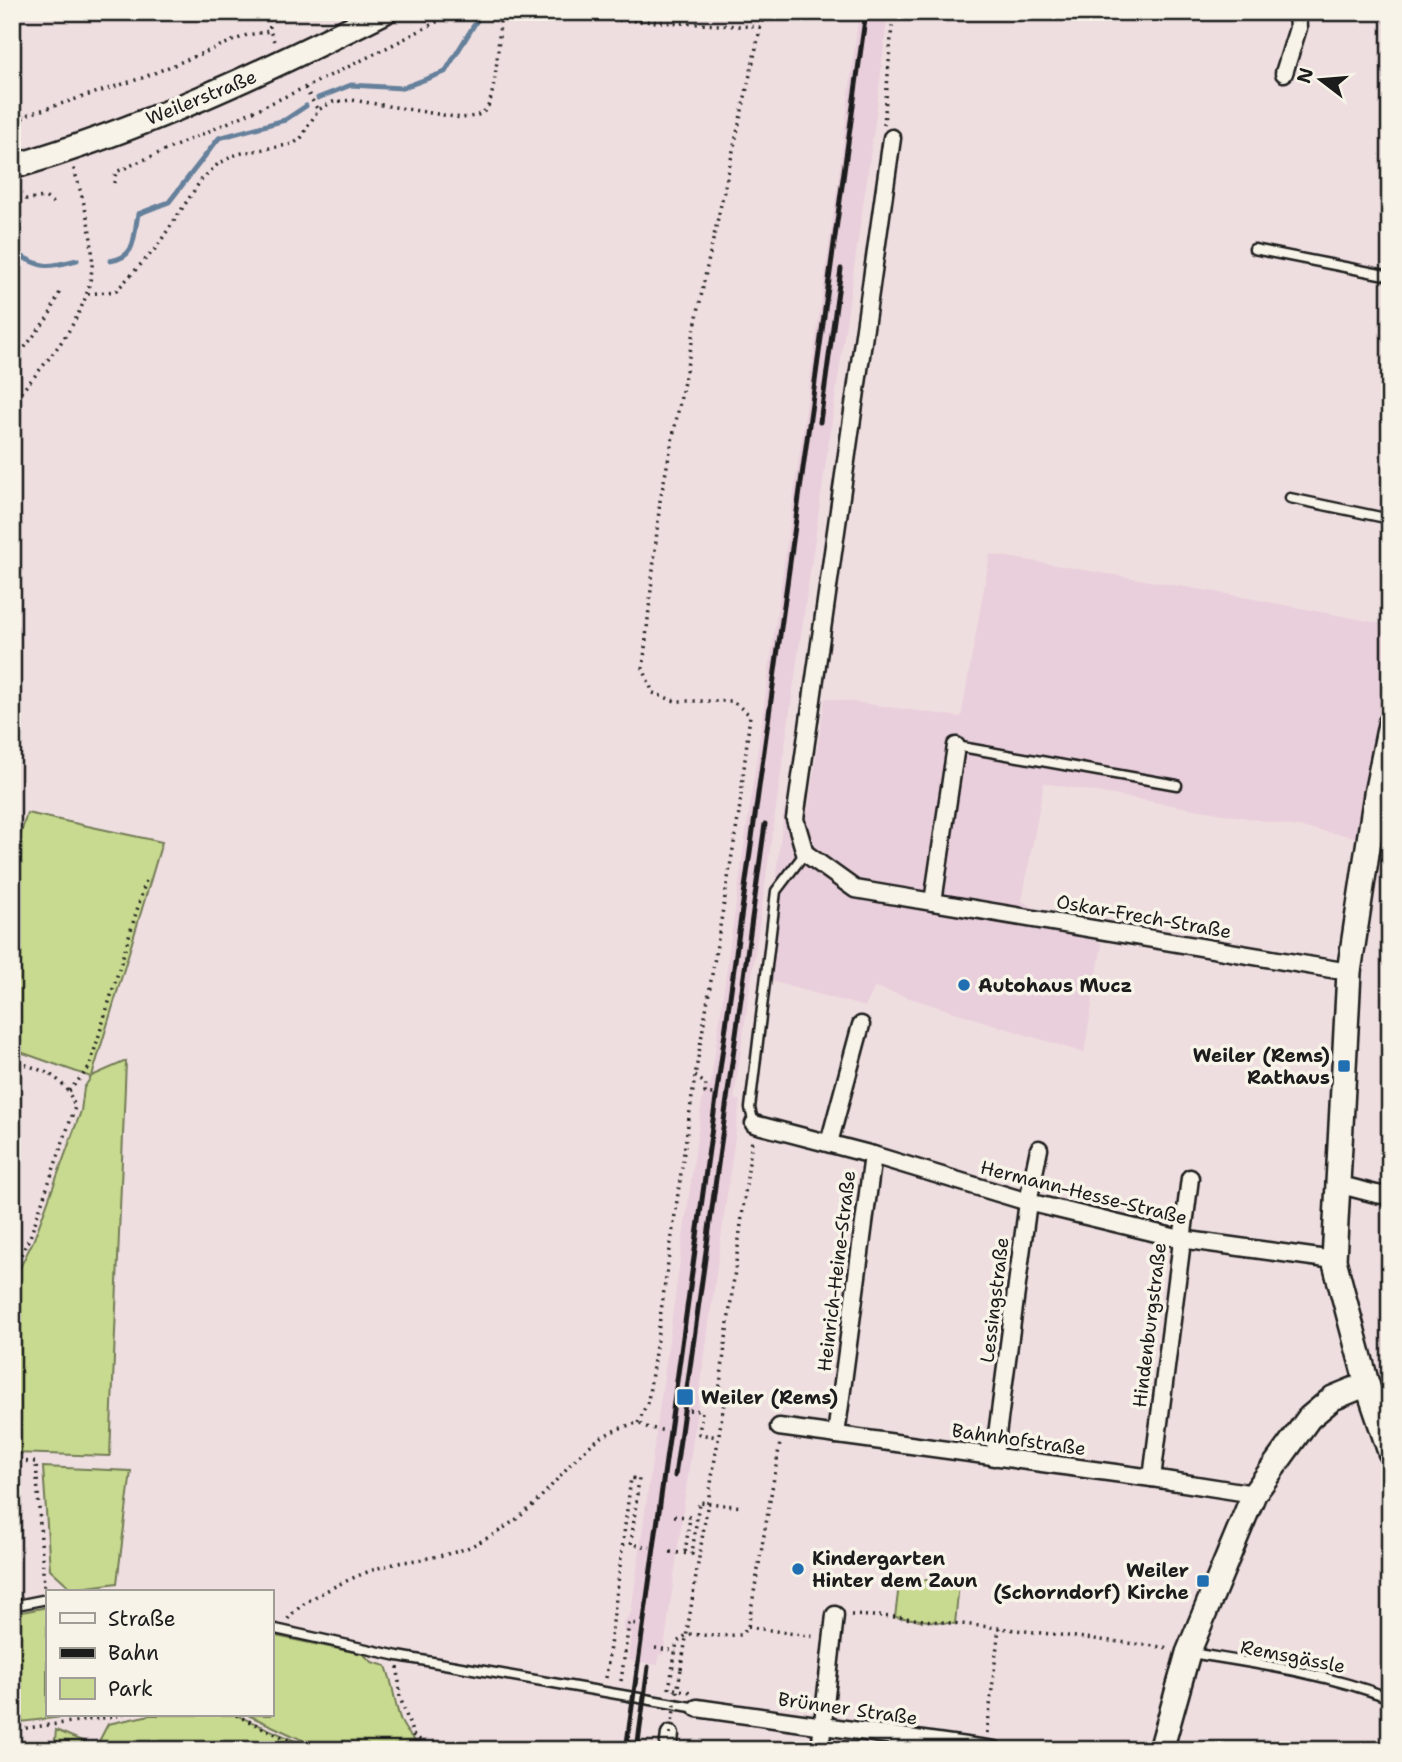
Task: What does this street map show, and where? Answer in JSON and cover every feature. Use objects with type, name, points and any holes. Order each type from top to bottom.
[{"type":"street","name":"Weilerstraße","points":[[12,167],[69,151],[282,63],[384,12]]},
{"type":"street","points":[[1284,73],[1298,29],[1297,12]]},
{"type":"street","points":[[806,853],[795,818],[888,134]]},
{"type":"street","points":[[1390,724],[1383,795],[1349,972],[1335,1260],[1367,1384],[1390,1452]]},
{"type":"street","points":[[933,902],[957,746]]},
{"type":"street","name":"Oskar-Frech-Straße","points":[[806,853],[855,888],[1349,972]]},
{"type":"street","points":[[829,1143],[861,1025]]},
{"type":"street","name":"Hermann-Hesse-Straße","points":[[754,1124],[873,1155],[1028,1202],[1181,1239],[1335,1260]]},
{"type":"street","name":"Lessingstraße","points":[[994,1457],[1028,1202],[1039,1149]]},
{"type":"street","name":"Heinrich-Heine-Straße","points":[[836,1435],[873,1155]]},
{"type":"street","name":"Hindenburgstraße","points":[[1152,1478],[1190,1178]]},
{"type":"street","points":[[1337,1184],[1390,1196]]},
{"type":"street","points":[[1161,1750],[1186,1657],[1254,1494],[1309,1418],[1333,1398],[1367,1384]]},
{"type":"street","name":"Bahnhofstraße","points":[[781,1427],[1254,1494]]},
{"type":"street","points":[[820,1750],[835,1615]]},
{"type":"street","name":"Brünner Straße","points":[[697,1708],[988,1749]]},
{"type":"lane","points":[[1254,249],[1390,276]]},
{"type":"lane","points":[[1290,498],[1390,520]]},
{"type":"lane","points":[[957,746],[1177,785]]},
{"type":"lane","points":[[754,1124],[750,1108],[776,891],[806,853]]},
{"type":"lane","points":[[12,1606],[46,1599]]},
{"type":"lane","points":[[273,1628],[398,1656],[697,1708]]},
{"type":"lane","name":"Remsgässle","points":[[1186,1657],[1290,1669],[1357,1685],[1390,1698]]},
{"type":"path","points":[[268,12],[270,31],[282,63]]},
{"type":"path","points":[[114,183],[116,172],[305,88],[395,45],[455,12]]},
{"type":"path","points":[[639,1423],[648,1401],[695,1076],[739,813],[750,715],[732,701],[675,701],[653,693],[643,668],[660,501],[707,267],[764,12]]},
{"type":"path","points":[[888,134],[886,83],[893,12]]},
{"type":"path","points":[[88,294],[116,291],[156,248],[201,180],[218,164],[237,154],[293,144],[301,138],[318,110],[333,102],[352,100],[461,118],[476,116],[487,108],[495,75],[500,13],[760,27]]},
{"type":"path","points":[[12,128],[26,116],[142,78],[247,35],[270,31]]},
{"type":"path","points":[[305,88],[318,110]]},
{"type":"path","points":[[12,113],[26,116]]},
{"type":"path","points":[[12,403],[67,335],[88,294],[93,252],[86,208],[69,151]]},
{"type":"path","points":[[12,203],[45,197],[56,205]]},
{"type":"path","points":[[12,364],[49,316],[61,290]]},
{"type":"path","points":[[69,1091],[89,1068],[147,877]]},
{"type":"path","points":[[12,1060],[54,1076],[69,1091],[75,1107],[30,1237],[12,1272]]},
{"type":"path","points":[[695,1076],[706,1084],[705,1093],[713,1094]]},
{"type":"path","points":[[669,1742],[724,1403],[719,1392],[754,1124]]},
{"type":"path","points":[[689,1410],[702,1411],[699,1434],[718,1437]]},
{"type":"path","points":[[282,1630],[292,1612],[313,1597],[383,1567],[467,1548],[509,1525],[538,1501],[583,1449],[617,1428],[639,1423],[645,1427],[666,1431]]},
{"type":"path","points":[[669,1689],[677,1642],[688,1634],[741,1634],[748,1628],[781,1427]]},
{"type":"path","points":[[12,1461],[36,1462],[46,1599]]},
{"type":"path","points":[[707,1471],[713,1472]]},
{"type":"path","points":[[606,1678],[631,1478],[639,1479],[631,1544],[650,1547]]},
{"type":"path","points":[[670,1552],[692,1554],[699,1502],[743,1507]]},
{"type":"path","points":[[674,1516],[690,1517],[685,1553]]},
{"type":"path","points":[[835,1615],[895,1617],[1168,1648],[1177,1650],[1174,1659],[1186,1657]]},
{"type":"path","points":[[621,1681],[629,1623],[639,1624]]},
{"type":"path","points":[[748,1628],[832,1638]]},
{"type":"path","points":[[988,1749],[999,1628]]},
{"type":"path","points":[[656,1648],[676,1651]]},
{"type":"path","points":[[398,1656],[400,1697],[413,1735],[434,1750]]},
{"type":"path","points":[[674,1664],[681,1667]]},
{"type":"path","points":[[12,1730],[117,1716]]},
{"type":"path","points":[[238,1716],[309,1750]]},
{"type":"shaded area","points":[[859,12],[888,12],[876,116],[734,1099],[740,1101],[664,1649],[663,1655],[659,1654],[658,1665],[629,1660],[632,1633],[623,1632],[624,1622],[631,1613],[704,1087],[710,1087],[838,182]]},
{"type":"shaded area","points":[[990,554],[1390,625],[1390,785],[1366,782],[1356,837],[1044,783],[1022,901],[1102,944],[1084,1053],[875,987],[865,1007],[763,979],[784,809],[808,811],[825,698],[961,717]]},
{"type":"green space","points":[[27,813],[162,842],[92,1076],[126,1061],[110,1456],[12,1453],[12,1284],[34,1239],[81,1111],[84,1088],[91,1077],[12,1049],[12,863]]},
{"type":"green space","points":[[43,1467],[131,1471],[117,1583],[72,1589],[50,1569]]},
{"type":"green space","points":[[900,1577],[959,1584],[955,1624],[895,1617]]},
{"type":"green space","points":[[46,1607],[46,1716],[72,1716],[12,1723],[12,1614]]},
{"type":"green space","points":[[273,1635],[363,1654],[372,1662],[386,1666],[401,1721],[426,1750],[324,1750],[250,1716],[273,1716]]},
{"type":"green space","points":[[145,1716],[238,1716],[316,1750],[54,1750],[56,1730],[96,1747],[108,1724]]},
{"type":"waterway","points":[[318,98],[351,85],[402,88],[445,72],[479,17],[487,12]]},
{"type":"waterway","points":[[110,261],[119,259],[129,251],[138,214],[169,202],[219,138],[285,120],[306,106]]},
{"type":"waterway","points":[[12,263],[21,256],[49,266],[77,260]]},
{"type":"railway","points":[[626,1750],[866,12]]},
{"type":"railway","points":[[820,422],[841,269]]},
{"type":"railway","points":[[675,1476],[765,824]]},
{"type":"railway","points":[[637,1750],[648,1667]]},
{"type":"place","name":"Autohaus Mucz","points":[[964,985]]},
{"type":"place","name":"Weiler (Rems) Rathaus","points":[[1344,1066]]},
{"type":"place","name":"Weiler (Rems)","points":[[685,1397]]},
{"type":"place","name":"Kindergarten Hinter dem Zaun","points":[[798,1569]]},
{"type":"place","name":"Weiler (Schorndorf) Kirche","points":[[1203,1581]]}]
